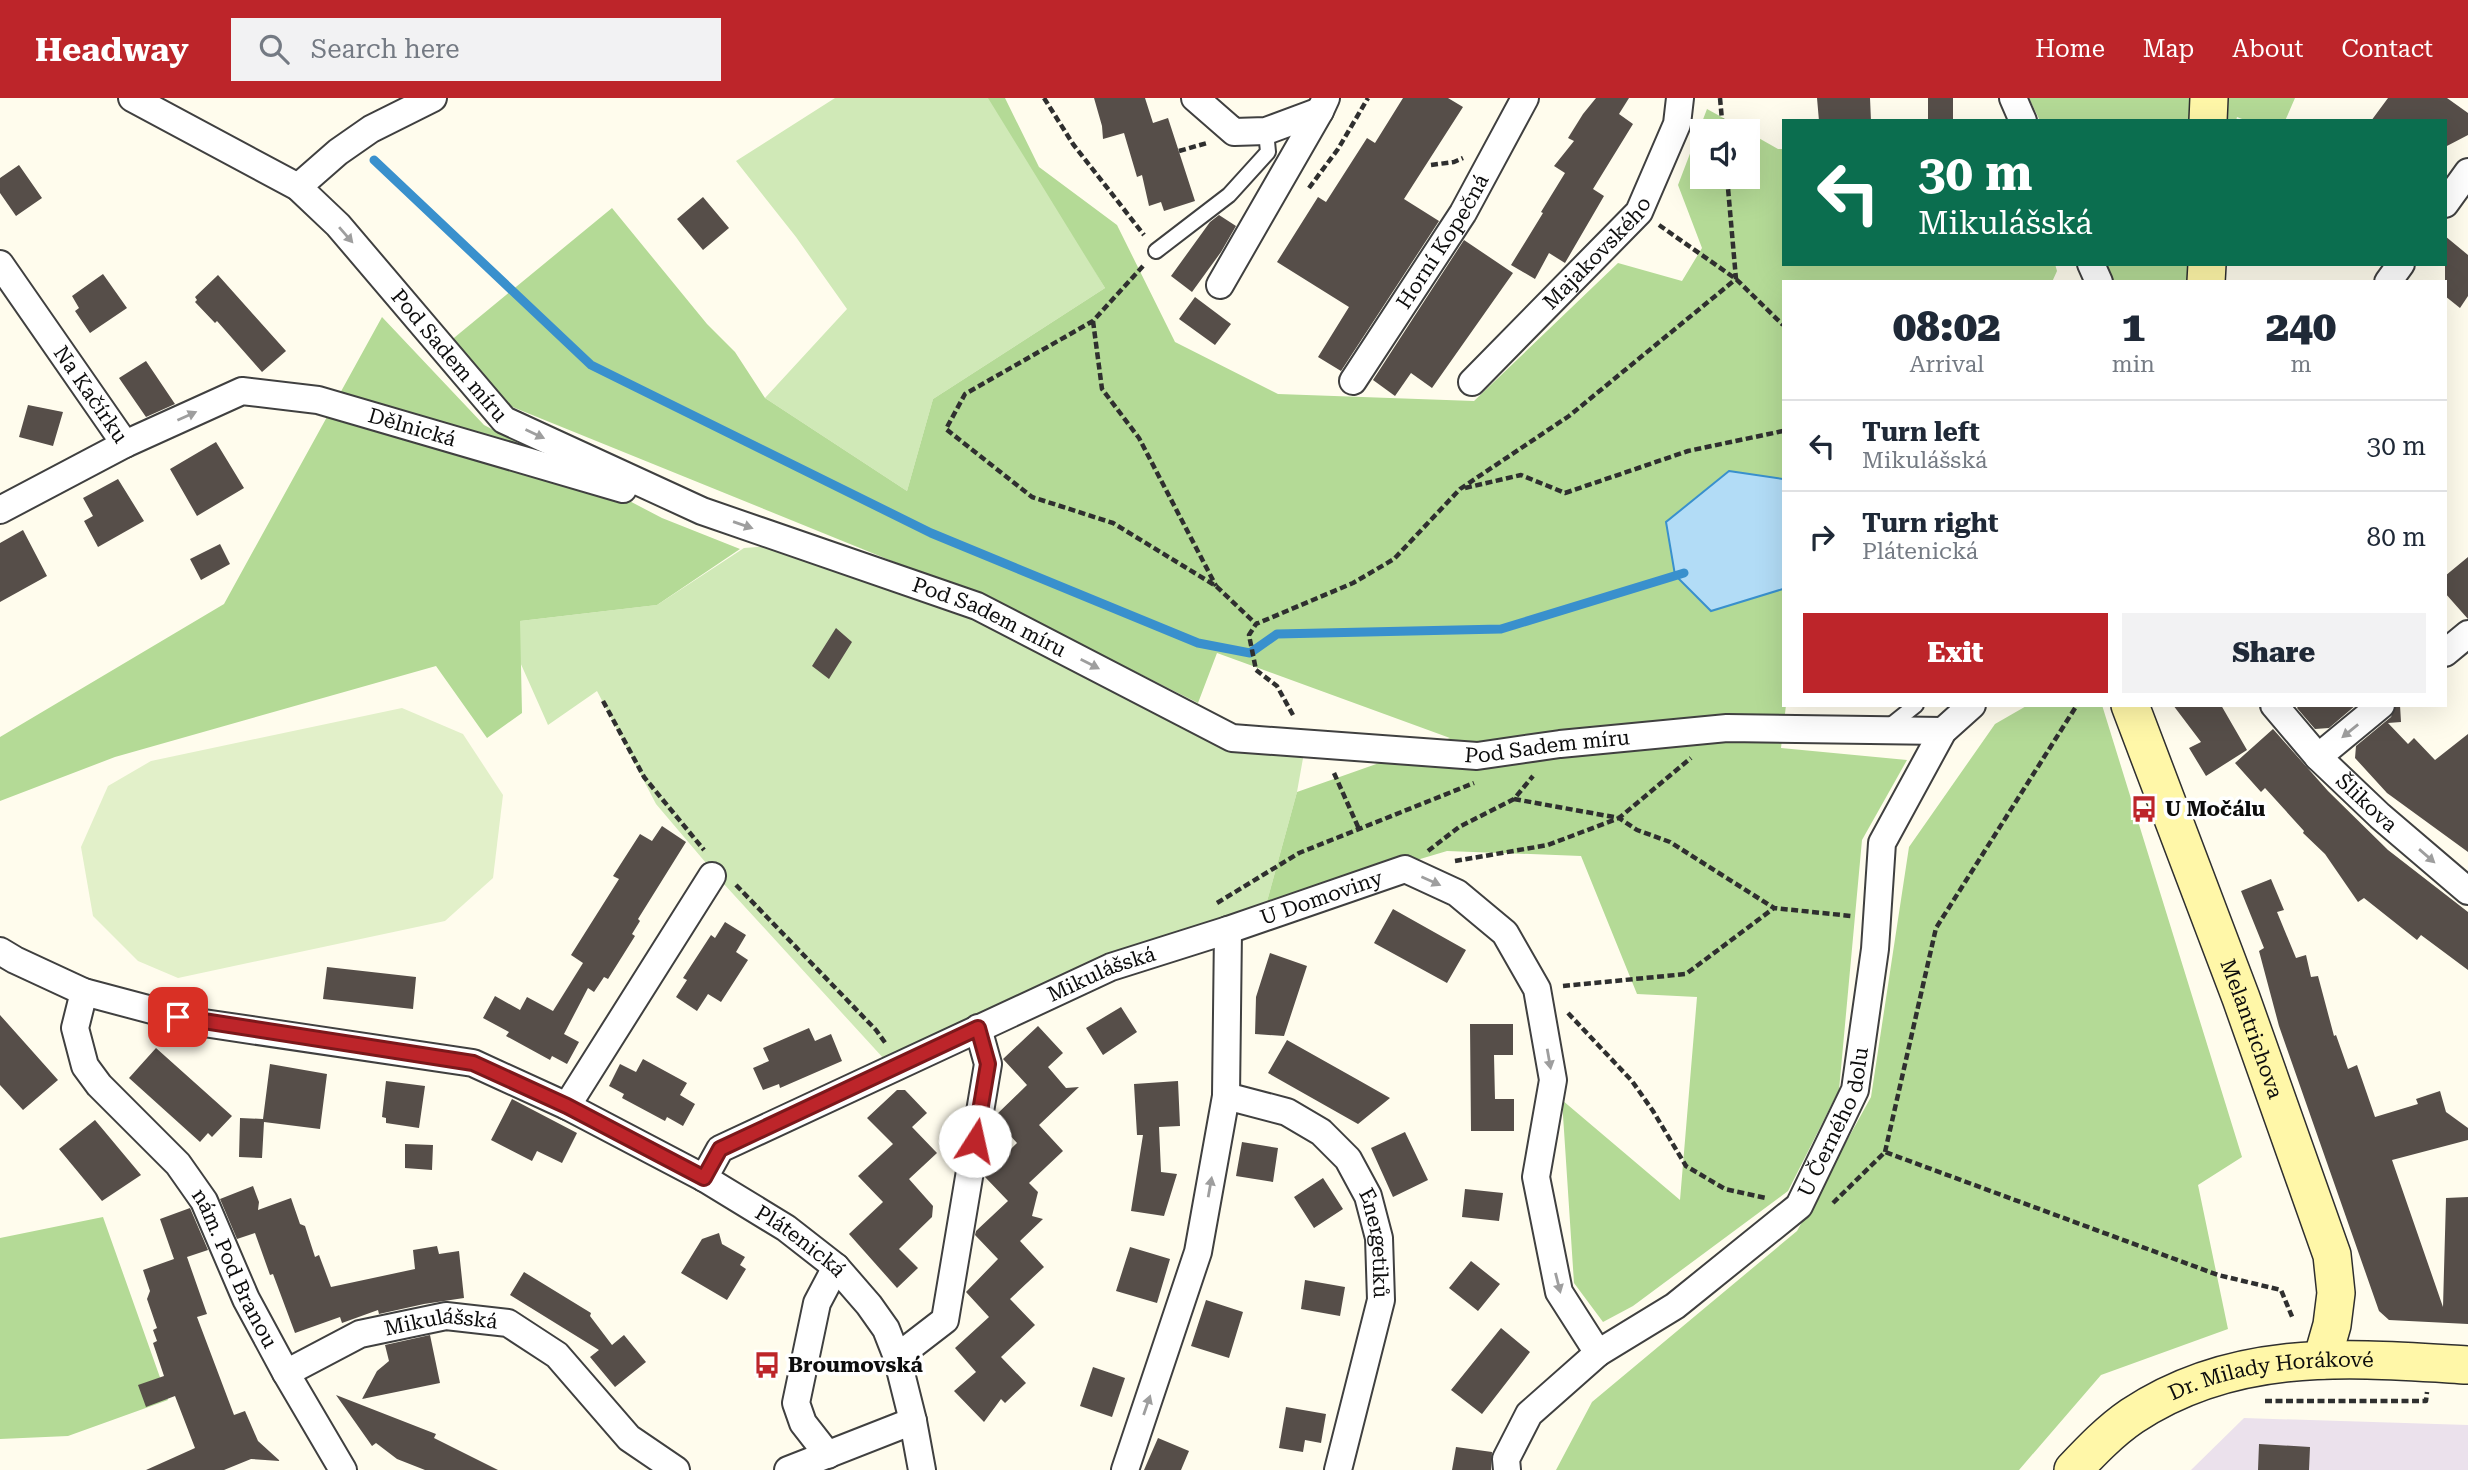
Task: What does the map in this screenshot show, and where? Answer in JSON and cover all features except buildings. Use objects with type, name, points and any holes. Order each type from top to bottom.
[{"type":"street","name":"Pod Sadem míru","points":[[132,98],[298,187],[338,225],[504,419],[702,511],[977,606],[1232,738],[1477,756],[1560,744],[1727,728],[1943,731]]},
{"type":"street","points":[[298,187],[338,152],[372,129],[433,98]]},
{"type":"street","points":[[1195,98],[1234,132],[1266,131],[1323,105]]},
{"type":"street","name":"Horní Kopečná","points":[[1353,382],[1464,213],[1525,98]]},
{"type":"street","name":"Majakovského","points":[[1472,382],[1639,212],[1677,124],[1679,98]]},
{"type":"street","points":[[2012,98],[2022,119]]},
{"type":"street","points":[[2208,119],[2209,98]]},
{"type":"street","points":[[1220,285],[1323,105]]},
{"type":"street","points":[[2447,201],[2468,172]]},
{"type":"street","name":"Na Kačírku","points":[[0,264],[125,444],[0,510]]},
{"type":"street","name":"Dělnická","points":[[125,444],[242,391],[306,398],[702,511]]},
{"type":"street","points":[[2447,651],[2468,634]]},
{"type":"street","points":[[1943,731],[1970,707]]},
{"type":"street","name":"Melantrichova","points":[[2131,707],[2241,998],[2332,1255],[2336,1293],[2332,1325],[2322,1360]]},
{"type":"street","name":"Šlikova","points":[[2276,707],[2318,757],[2380,816],[2466,885]]},
{"type":"street","points":[[2318,757],[2379,707]]},
{"type":"street","name":"U Černého dolu","points":[[1507,1470],[1506,1459],[1529,1415],[1598,1353],[1675,1306],[1812,1208],[1854,1090],[1875,948],[1882,844],[1943,731]]},
{"type":"street","name":"U Domoviny","points":[[1228,930],[1405,869],[1457,892],[1505,933],[1537,989],[1553,1080],[1536,1177],[1559,1292],[1598,1353]]},
{"type":"street","points":[[567,1106],[712,876]]},
{"type":"street","points":[[1125,1470],[1198,1252],[1226,1096],[1228,930]]},
{"type":"street","name":"Mikulášská","points":[[704,1178],[720,1149],[1111,967],[1228,930]]},
{"type":"street","points":[[0,951],[84,992]]},
{"type":"street","name":"Plátenická","points":[[84,992],[197,1022],[473,1063],[567,1106],[704,1178],[786,1228],[836,1268],[869,1305],[886,1329],[897,1357],[922,1470]]},
{"type":"street","name":"nám. Pod Branou","points":[[84,992],[75,1027],[85,1066],[99,1085],[178,1164],[204,1201],[246,1299],[343,1470]]},
{"type":"street","points":[[897,1357],[945,1321],[988,1064],[978,1028]]},
{"type":"street","name":"Energetiků","points":[[1226,1096],[1287,1112],[1321,1132],[1348,1159],[1368,1196],[1380,1238],[1381,1300],[1338,1470]]},
{"type":"street","points":[[828,1455],[803,1423],[796,1403],[817,1303],[836,1268]]},
{"type":"street","name":"Mikulášská","points":[[286,1373],[360,1334],[446,1316],[508,1323],[557,1355],[629,1438],[676,1470]]},
{"type":"street","name":"Dr. Milady Horákové","points":[[2082,1463],[2130,1417],[2173,1392],[2222,1374],[2285,1362],[2322,1360],[2468,1366]]},
{"type":"street","points":[[788,1470],[913,1421]]},
{"type":"lane","points":[[1156,251],[1229,195],[1268,152],[1266,131]]},
{"type":"lane","points":[[1885,730],[1914,707]]},
{"type":"path","points":[[1044,98],[1073,144],[1156,251],[1093,321],[965,394],[946,429],[1032,497],[1113,523],[1216,586],[1256,624]]},
{"type":"path","points":[[1720,98],[1722,119]]},
{"type":"path","points":[[1179,151],[1215,141]]},
{"type":"path","points":[[1728,189],[1736,279]]},
{"type":"path","points":[[1639,212],[1736,279],[1782,324]]},
{"type":"path","points":[[1359,829],[1320,744],[1293,716],[1277,686],[1256,670],[1249,635],[1256,624],[1353,583],[1394,559],[1461,489],[1569,416],[1736,279]]},
{"type":"path","points":[[1093,321],[1102,388],[1139,438],[1216,586]]},
{"type":"path","points":[[1461,489],[1521,475],[1565,493],[1688,451],[1782,431]]},
{"type":"path","points":[[1537,989],[1573,1017],[1632,1081],[1686,1166],[1725,1189],[1812,1208],[1885,1152],[1936,928],[2076,707]]},
{"type":"path","points":[[1405,869],[1548,845],[1619,818],[1727,728]]},
{"type":"path","points":[[1405,869],[1459,827],[1514,799],[1560,744]]},
{"type":"path","points":[[1216,904],[1298,853],[1476,783]]},
{"type":"path","points":[[1514,799],[1619,818],[1637,830],[1670,842],[1774,908],[1878,919]]},
{"type":"path","points":[[1537,989],[1686,974],[1774,908]]},
{"type":"path","points":[[1885,1152],[2218,1275],[2280,1290],[2293,1319]]},
{"type":"path","points":[[2262,1401],[2426,1401],[2432,1363]]},
{"type":"shaded area","points":[[2244,1418],[2468,1425],[2468,1470],[2191,1470]]},
{"type":"green space","points":[[835,98],[993,98],[1105,288],[933,399],[907,491],[765,398],[847,309],[796,237],[736,161]]},
{"type":"green space","points":[[988,98],[1005,98],[1039,167],[1117,225],[1175,342],[1278,394],[1474,401],[1618,263],[1682,281],[1702,248],[1678,185],[1690,154],[1690,189],[1760,189],[1760,139],[1782,149],[1782,266],[2056,266],[2057,271],[2053,280],[1782,280],[1782,707],[1786,707],[1781,748],[1907,760],[1862,840],[1839,1090],[1788,1191],[1633,1306],[1603,1322],[1574,1283],[1562,1100],[1680,1200],[1697,997],[1637,994],[1581,856],[1447,851],[1266,905],[1297,792],[1450,738],[1217,653],[1198,703],[1010,609],[510,406],[449,342],[612,208],[707,324],[735,352],[765,398],[907,491],[933,399],[1105,288]]},
{"type":"green space","points":[[2029,98],[2295,98],[2286,119],[2039,119]]},
{"type":"green space","points":[[1707,109],[1725,119],[1703,119]]},
{"type":"green space","points":[[2107,266],[2197,266],[2194,280],[2113,280]]},
{"type":"green space","points":[[382,317],[484,425],[662,518],[740,549],[657,605],[520,621],[522,713],[487,738],[436,666],[115,757],[0,801],[0,737],[224,604]]},
{"type":"green space","points":[[771,546],[976,613],[1116,689],[1305,747],[1297,792],[1266,905],[885,1060],[723,883],[656,804],[597,691],[548,725],[504,626],[520,621],[657,605],[744,548]]},
{"type":"green space","points":[[2025,707],[2103,707],[2242,1157],[2198,1185],[2228,1329],[2101,1375],[2019,1470],[1556,1470],[1592,1402],[1797,1231],[1871,1097],[1909,847],[1995,724]]},
{"type":"green space","points":[[402,708],[463,734],[503,795],[493,878],[445,921],[178,978],[138,961],[93,916],[81,847],[108,786],[151,761]]},
{"type":"green space","points":[[103,1217],[168,1400],[68,1436],[0,1439],[0,1238]]},
{"type":"water","points":[[1729,471],[1782,479],[1782,589],[1711,611],[1675,575],[1666,522]]},
{"type":"waterway","points":[[374,160],[591,365],[931,533],[1198,643],[1250,653],[1277,634],[1501,629],[1684,573]]},
{"type":"place","name":"U Močálu","points":[[2144,809]]},
{"type":"place","name":"Broumovská","points":[[767,1365]]},
{"type":"route","points":[[178,1017],[473,1063],[567,1106],[704,1178],[720,1149],[978,1028],[988,1064],[975,1141]]}]
